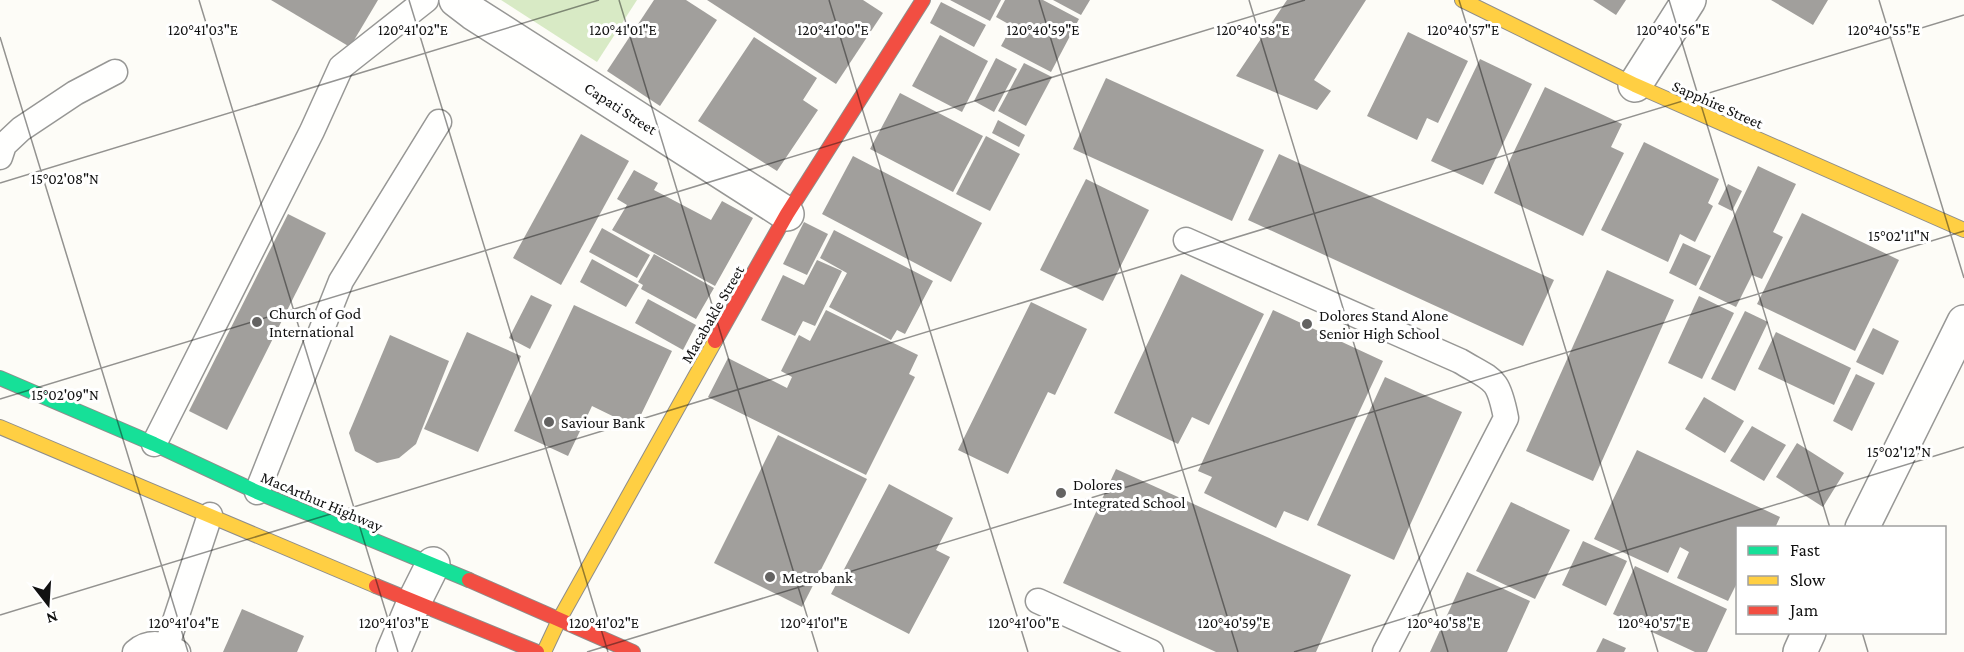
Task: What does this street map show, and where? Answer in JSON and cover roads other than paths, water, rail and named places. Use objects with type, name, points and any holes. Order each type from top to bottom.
[{"type":"main road","name":"Macabakle Street","points":[[544,652],[559,620],[787,214],[923,0]]},
{"type":"main road","name":"Sapphire Street","points":[[1462,0],[1635,85],[1964,230]]},
{"type":"main road","name":"MacArthur Highway","points":[[0,378],[154,444],[258,492],[433,564],[633,652]]},
{"type":"main road","points":[[0,427],[537,652]]},
{"type":"street","name":"Capati Street","points":[[456,0],[787,214]]},
{"type":"street","points":[[1635,85],[1689,0]]},
{"type":"street","points":[[1863,526],[1964,322]]},
{"type":"street","points":[[393,652],[433,564]]},
{"type":"lane","points":[[154,444],[312,131],[341,68],[426,0]]},
{"type":"lane","points":[[0,156],[4,145],[21,129],[75,93],[115,72]]},
{"type":"lane","points":[[258,492],[341,281],[439,122]]},
{"type":"lane","points":[[1186,240],[1461,361],[1494,381],[1501,392],[1506,418],[1385,652]]},
{"type":"lane","points":[[135,652],[153,643],[173,648],[210,515]]},
{"type":"lane","points":[[1038,601],[1150,652]]},
{"type":"place","name":"Church of God International","points":[[257,322]]},
{"type":"place","name":"Dolores Stand Alone Senior High School","points":[[1307,324]]},
{"type":"place","name":"Saviour Bank","points":[[549,422]]},
{"type":"place","name":"Dolores Integrated School","points":[[1061,493]]},
{"type":"place","name":"Metrobank","points":[[770,577]]}]
